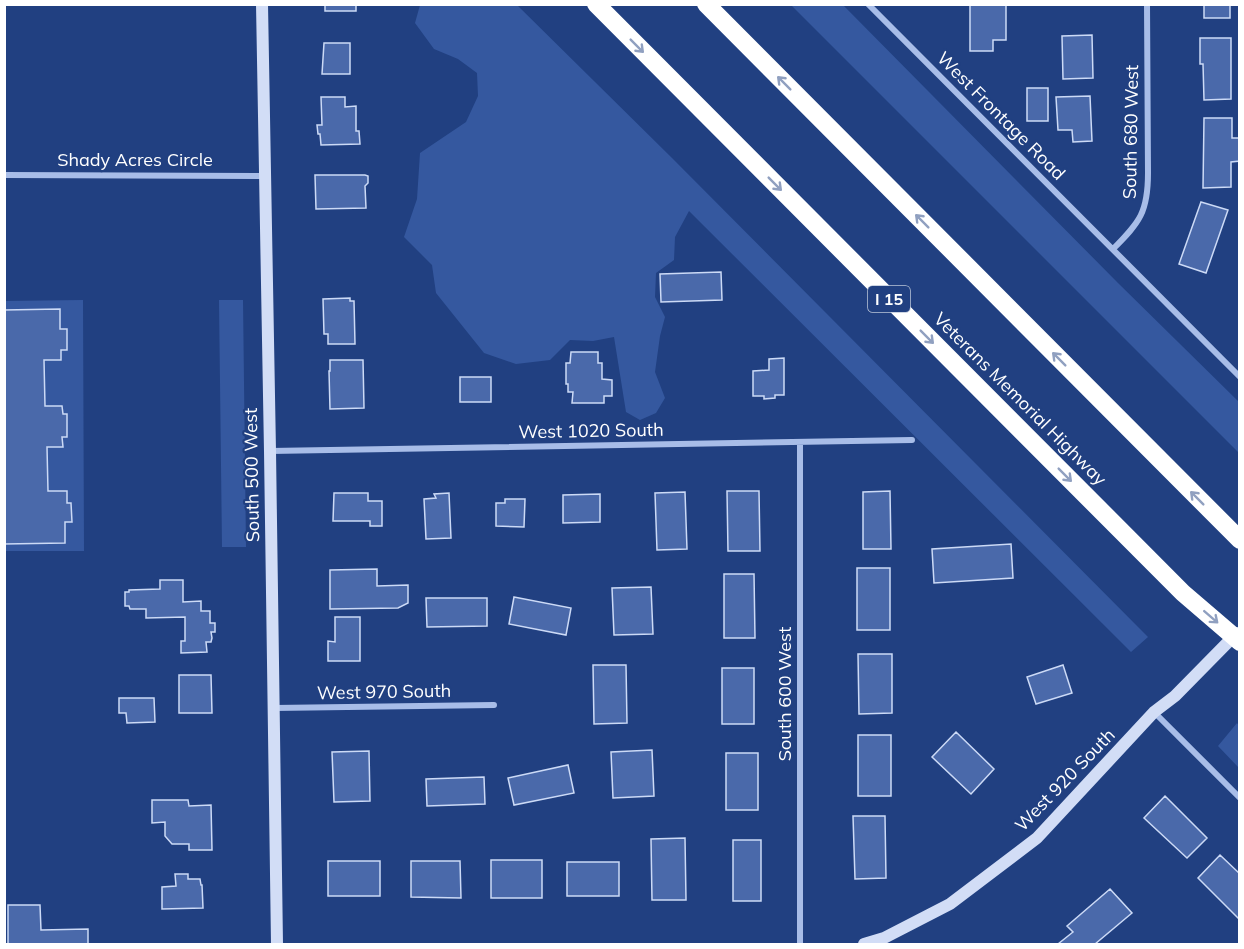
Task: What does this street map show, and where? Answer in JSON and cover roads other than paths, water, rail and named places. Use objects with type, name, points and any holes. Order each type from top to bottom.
[{"type":"highway","name":"Veterans Memorial Highway","points":[[596,4],[1183,593],[1239,642]]},
{"type":"highway","points":[[706,4],[1239,539]]},
{"type":"main road","name":"South 500 West","points":[[262,4],[277,945]]},
{"type":"main road","name":"West 920 South","points":[[864,945],[884,938],[950,903],[1037,838],[1154,712],[1175,696],[1239,630]]},
{"type":"street","name":"West Frontage Road","points":[[868,4],[1239,377]]},
{"type":"street","name":"South 680 West","points":[[1113,249],[1138,222],[1145,208],[1148,191],[1147,4]]},
{"type":"street","name":"Shady Acres Circle","points":[[4,175],[265,176]]},
{"type":"street","name":"West 1020 South","points":[[270,451],[912,440]]},
{"type":"street","name":"South 600 West","points":[[800,443],[800,945]]},
{"type":"street","name":"West 970 South","points":[[274,708],[494,705]]},
{"type":"street","points":[[1154,712],[1239,798]]}]
